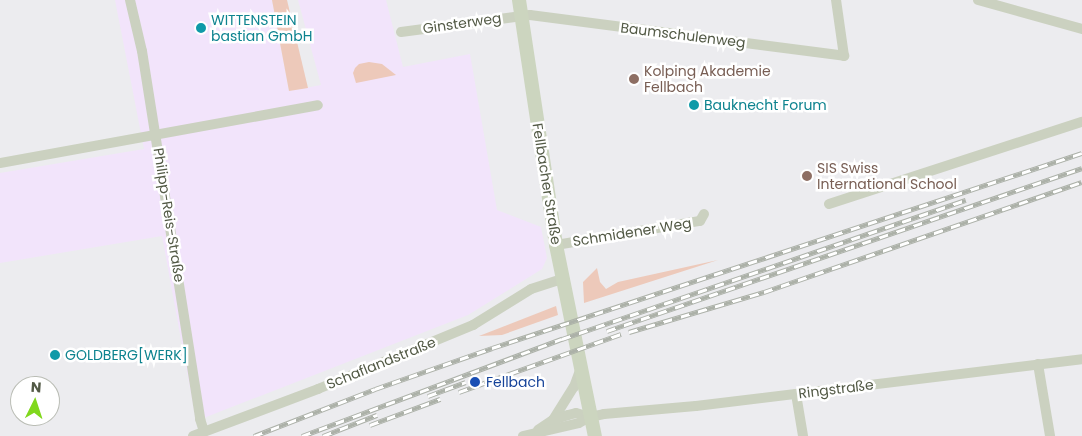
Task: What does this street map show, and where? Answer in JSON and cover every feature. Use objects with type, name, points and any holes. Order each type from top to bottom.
[{"type":"street","name":"Philipp-Reis-Straße","points":[[130,0],[142,51],[200,420],[204,431]]},
{"type":"street","name":"Fellbacher Straße","points":[[519,0],[556,244],[595,436]]},
{"type":"street","name":"Baumschulenweg","points":[[522,15],[844,56],[836,0]]},
{"type":"street","points":[[978,0],[1082,29]]},
{"type":"street","name":"Ginsterweg","points":[[401,32],[522,15]]},
{"type":"street","points":[[0,163],[318,105]]},
{"type":"street","points":[[829,204],[1082,122]]},
{"type":"street","name":"Schmidener Weg","points":[[556,244],[700,221],[704,214]]},
{"type":"street","name":"Schaflandstraße","points":[[193,436],[318,389],[474,325],[531,289],[564,278]]},
{"type":"street","name":"Ringstraße","points":[[590,416],[796,394],[1082,359]]},
{"type":"street","points":[[1038,364],[1050,436]]},
{"type":"street","points":[[553,420],[574,387],[581,367]]},
{"type":"street","points":[[796,394],[803,436]]},
{"type":"street","points":[[535,432],[553,420],[576,413],[590,416]]},
{"type":"street","points":[[523,436],[579,423],[590,416]]},
{"type":"shaded area","points":[[115,0],[272,0],[289,91],[321,85],[298,0],[386,0],[403,67],[470,54],[497,210],[541,227],[547,258],[542,269],[468,315],[196,421],[162,236],[0,263],[0,173],[144,149]]},
{"type":"shaded area","points":[[272,0],[287,0],[308,88],[289,91]]},
{"type":"shaded area","points":[[369,62],[382,64],[396,75],[356,83],[353,73],[355,68],[359,64]]},
{"type":"shaded area","points":[[718,260],[584,303],[583,282],[597,268],[600,282],[606,289],[618,282]]},
{"type":"shaded area","points":[[556,306],[558,315],[502,335],[479,336]]},
{"type":"railway","points":[[254,436],[375,389],[492,348],[1082,153]]},
{"type":"railway","points":[[607,331],[1082,168]]},
{"type":"railway","points":[[629,332],[764,292],[1082,182]]},
{"type":"railway","points":[[302,436],[562,339],[966,200]]},
{"type":"railway","points":[[459,392],[621,334]]},
{"type":"railway","points":[[428,396],[466,382]]},
{"type":"railway","points":[[370,425],[440,399]]},
{"type":"railway","points":[[323,436],[377,415]]},
{"type":"place","name":"WITTENSTEIN bastian GmbH","points":[[201,28]]},
{"type":"place","name":"Kolping Akademie Fellbach","points":[[634,79]]},
{"type":"place","name":"Bauknecht Forum","points":[[694,105]]},
{"type":"place","name":"SIS Swiss International School","points":[[807,176]]},
{"type":"place","name":"GOLDBERG[WERK]","points":[[55,355]]},
{"type":"place","name":"Fellbach","points":[[475,382]]}]
